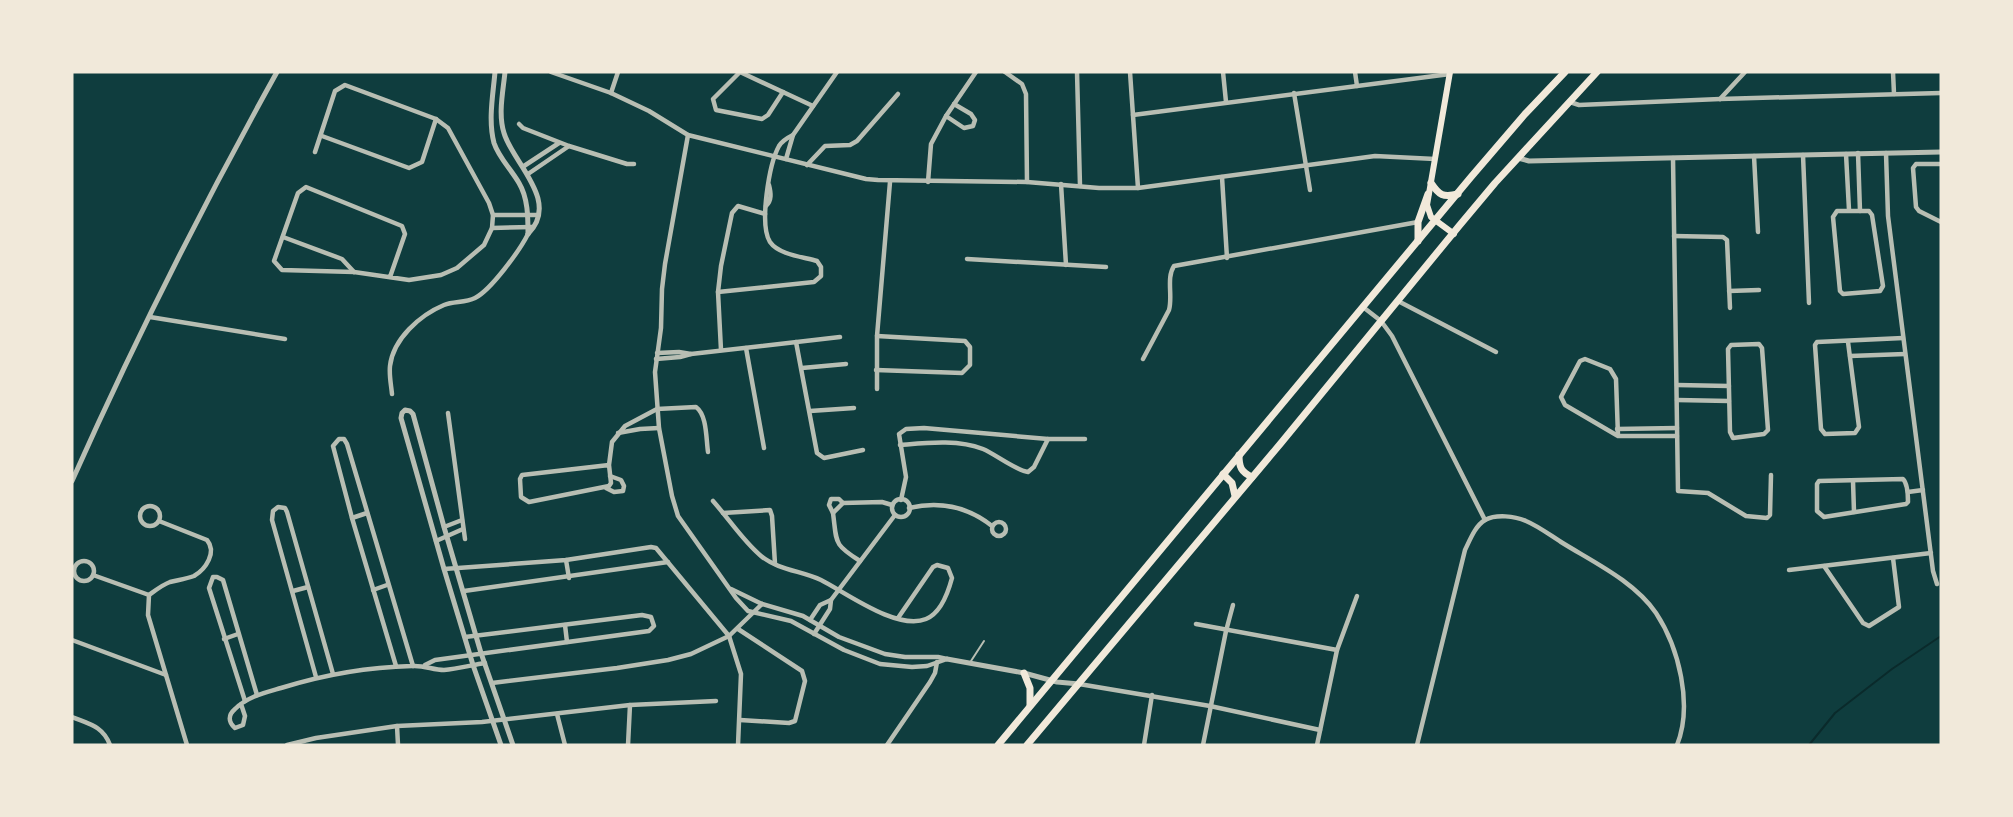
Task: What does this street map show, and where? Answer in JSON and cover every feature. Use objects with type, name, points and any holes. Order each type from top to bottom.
[{"type":"main road","points":[[998,745],[1435,220],[1525,114],[1565,72]]},
{"type":"main road","points":[[1027,745],[1481,200],[1597,72]]},
{"type":"main road","points":[[1418,241],[1418,222],[1431,183],[1450,73]]},
{"type":"main road","points":[[1431,183],[1443,196],[1458,194]]},
{"type":"main road","points":[[1428,194],[1428,214],[1454,234]]},
{"type":"main road","points":[[1239,455],[1242,471],[1252,477]]},
{"type":"main road","points":[[1223,474],[1232,483],[1235,496]]},
{"type":"main road","points":[[1024,673],[1030,688],[1030,705]]},
{"type":"street","points":[[72,481],[99,418],[150,316],[238,142],[277,72]]},
{"type":"street","points":[[495,72],[492,135],[498,154],[519,183],[528,215],[528,234]]},
{"type":"street","points":[[392,394],[390,377],[393,354],[410,328],[438,308],[474,299],[484,292],[521,249],[528,234],[535,227],[538,215],[537,196],[524,166],[509,146],[503,132],[501,110],[505,72]]},
{"type":"street","points":[[551,72],[611,93],[649,111],[688,135],[866,179],[890,182],[1027,182],[1138,188],[1375,156],[1435,159]]},
{"type":"street","points":[[611,93],[618,72]]},
{"type":"street","points":[[783,92],[768,115],[762,119],[716,110],[713,99],[740,72],[783,92],[813,106]]},
{"type":"street","points":[[786,159],[793,135],[837,72]]},
{"type":"street","points":[[928,182],[931,144],[946,116],[976,72]]},
{"type":"street","points":[[1005,72],[1022,84],[1026,94],[1027,182]]},
{"type":"street","points":[[1077,72],[1080,186]]},
{"type":"street","points":[[1130,72],[1138,188]]},
{"type":"street","points":[[1223,72],[1226,102]]},
{"type":"street","points":[[1355,72],[1356,86]]},
{"type":"street","points":[[1720,99],[1744,72]]},
{"type":"street","points":[[1893,72],[1894,94]]},
{"type":"street","points":[[1133,115],[1450,73]]},
{"type":"street","points":[[315,152],[335,91],[345,85],[436,119],[453,134],[462,156],[489,203],[493,215],[492,228],[484,245],[458,268],[441,275],[409,280],[354,272],[282,270],[274,261],[298,193],[306,187],[402,226],[405,234],[390,277]]},
{"type":"street","points":[[1294,93],[1310,190]]},
{"type":"street","points":[[1570,102],[1579,105],[1941,93]]},
{"type":"street","points":[[807,165],[825,146],[849,145],[857,141],[898,94]]},
{"type":"street","points":[[946,116],[964,128],[973,126],[975,120],[973,116],[954,104]]},
{"type":"street","points":[[322,136],[409,168],[422,162],[436,119]]},
{"type":"street","points":[[519,124],[522,128],[559,143],[627,164],[634,164]]},
{"type":"street","points":[[688,135],[664,264],[662,328],[656,359],[659,428],[678,516],[741,605],[754,613],[778,617],[805,628],[844,650],[880,664],[912,667],[947,659],[1051,680],[1210,706],[1320,730]]},
{"type":"street","points":[[718,292],[814,282],[821,276],[820,264],[774,246],[766,233],[765,214],[771,192],[769,185],[775,157],[780,143],[793,135]]},
{"type":"street","points":[[524,166],[559,143]]},
{"type":"street","points":[[528,174],[569,146]]},
{"type":"street","points":[[1931,152],[1931,164]]},
{"type":"street","points":[[1518,158],[1529,161],[1941,152]]},
{"type":"street","points":[[1858,153],[1860,211]]},
{"type":"street","points":[[1886,153],[1888,216],[1931,553],[1937,584]]},
{"type":"street","points":[[1846,154],[1849,210]]},
{"type":"street","points":[[1803,155],[1809,303]]},
{"type":"street","points":[[1754,156],[1758,232]]},
{"type":"street","points":[[1673,158],[1678,491],[1708,493],[1746,516],[1767,518],[1770,515],[1771,475]]},
{"type":"street","points":[[1941,164],[1916,164],[1914,167],[1915,203],[1919,211],[1941,222]]},
{"type":"street","points":[[1222,177],[1227,258]]},
{"type":"street","points":[[877,389],[877,336],[890,182]]},
{"type":"street","points":[[1061,184],[1066,265]]},
{"type":"street","points":[[721,350],[718,292],[732,213],[736,207],[741,207],[765,214]]},
{"type":"street","points":[[1837,211],[1860,211],[1869,211],[1873,216],[1883,286],[1880,291],[1843,294],[1839,289],[1833,217],[1837,211]]},
{"type":"street","points":[[493,215],[538,215]]},
{"type":"street","points":[[1143,359],[1172,302],[1170,274],[1174,266],[1418,222]]},
{"type":"street","points":[[492,228],[535,227]]},
{"type":"street","points":[[1674,236],[1726,238],[1729,243],[1730,308]]},
{"type":"street","points":[[283,237],[342,259],[354,272]]},
{"type":"street","points":[[968,259],[1106,267]]},
{"type":"street","points":[[1729,291],[1759,290]]},
{"type":"street","points":[[1398,301],[1496,352]]},
{"type":"street","points":[[1363,307],[1381,321],[1392,336],[1485,520]]},
{"type":"street","points":[[150,316],[285,339]]},
{"type":"street","points":[[876,370],[962,373],[970,365],[970,348],[963,340],[877,336]]},
{"type":"street","points":[[656,359],[840,337]]},
{"type":"street","points":[[1848,342],[1858,430],[1855,433],[1825,434],[1821,429],[1815,345],[1818,341],[1848,342],[1903,338]]},
{"type":"street","points":[[1870,340],[1871,355]]},
{"type":"street","points":[[796,342],[817,453],[824,458],[863,450]]},
{"type":"street","points":[[1760,345],[1767,432],[1731,437],[1729,400],[1729,346],[1760,345]]},
{"type":"street","points":[[746,348],[764,448]]},
{"type":"street","points":[[657,353],[691,354]]},
{"type":"street","points":[[1850,356],[1905,354]]},
{"type":"street","points":[[1618,436],[1616,379],[1613,372],[1585,359],[1582,360],[1577,363],[1567,384],[1562,400],[1564,405],[1618,436],[1677,436]]},
{"type":"street","points":[[802,368],[846,364]]},
{"type":"street","points":[[1677,385],[1729,386]]},
{"type":"street","points":[[1677,400],[1729,400]]},
{"type":"street","points":[[609,465],[525,474],[520,479],[521,497],[529,502],[606,488],[610,485],[609,465],[612,442],[618,433],[638,418],[657,409],[696,406],[699,408],[708,452]]},
{"type":"street","points":[[810,411],[854,408]]},
{"type":"street","points":[[501,745],[473,665],[444,569],[401,418],[405,410],[413,414],[476,636],[513,745]]},
{"type":"street","points":[[448,414],[465,539]]},
{"type":"street","points":[[638,418],[640,429]]},
{"type":"street","points":[[618,433],[659,428]]},
{"type":"street","points":[[901,500],[906,477],[898,434],[906,429],[1048,439],[1084,439]]},
{"type":"street","points":[[1611,431],[1677,429]]},
{"type":"street","points":[[959,444],[960,431]]},
{"type":"street","points":[[396,666],[333,446],[339,439],[344,440],[347,444],[412,666]]},
{"type":"street","points":[[900,445],[959,444],[982,448],[1021,471],[1028,472],[1034,467],[1048,439]]},
{"type":"street","points":[[606,488],[618,493],[623,491],[624,486],[621,480],[610,476]]},
{"type":"street","points":[[1903,479],[1906,482],[1908,502],[1824,517],[1817,511],[1819,481],[1853,481],[1903,479]]},
{"type":"street","points":[[420,483],[431,480]]},
{"type":"street","points":[[1853,481],[1854,512]]},
{"type":"street","points":[[1908,492],[1923,490]]},
{"type":"street","points":[[843,503],[839,499],[831,499],[829,505],[833,513],[838,544],[860,561]]},
{"type":"street","points":[[901,500],[906,502],[909,508],[906,515],[900,517],[892,511],[892,506],[896,501],[901,500]]},
{"type":"street","points":[[713,501],[761,556],[775,564],[813,576],[837,591],[898,618],[914,621],[925,620],[934,613],[947,595],[952,578],[948,568],[937,565],[933,567],[898,618]]},
{"type":"street","points":[[833,513],[843,503],[882,502],[892,506]]},
{"type":"street","points":[[909,508],[926,504],[957,506],[979,516],[992,526]]},
{"type":"street","points":[[149,506],[156,508],[160,513],[159,521],[154,526],[144,525],[140,519],[140,512],[149,506]]},
{"type":"street","points":[[316,677],[272,520],[273,511],[278,507],[285,508],[287,512],[333,674]]},
{"type":"street","points":[[723,513],[770,510],[775,564]]},
{"type":"street","points":[[352,518],[367,513]]},
{"type":"street","points":[[805,628],[820,605],[831,600],[895,515]]},
{"type":"street","points":[[1417,745],[1465,550],[1478,526],[1485,520],[1495,517],[1526,521],[1619,578],[1655,613],[1672,644],[1682,681],[1682,721],[1677,745]]},
{"type":"street","points":[[444,527],[462,520]]},
{"type":"street","points":[[93,575],[149,595],[170,583],[198,573],[210,560],[210,543],[159,521]]},
{"type":"street","points":[[436,541],[463,529]]},
{"type":"street","points":[[444,569],[566,560],[651,547],[661,552],[729,636],[741,674],[738,745]]},
{"type":"street","points":[[1790,570],[1931,553]]},
{"type":"street","points":[[1824,566],[1863,623],[1869,626],[1899,607],[1893,558]]},
{"type":"street","points":[[566,560],[569,578]]},
{"type":"street","points":[[87,561],[92,565],[93,575],[86,581],[80,580],[75,576],[75,566],[87,561]]},
{"type":"street","points":[[464,591],[569,578],[668,562]]},
{"type":"street","points":[[257,695],[223,580],[213,578],[209,588],[243,703],[245,721],[243,725],[235,728],[229,718],[243,703],[257,695],[316,677],[396,666],[425,665],[445,670],[485,663]]},
{"type":"street","points":[[373,590],[387,585]]},
{"type":"street","points":[[293,591],[308,587]]},
{"type":"street","points":[[731,589],[762,604],[795,613],[839,637],[885,654],[937,660]]},
{"type":"street","points":[[149,595],[148,615],[187,745]]},
{"type":"street","points":[[1317,745],[1337,650],[1358,596]]},
{"type":"street","points":[[814,634],[831,607],[831,600]]},
{"type":"street","points":[[492,683],[668,660],[705,649],[729,636],[762,604]]},
{"type":"street","points":[[1203,745],[1233,604]]},
{"type":"street","points":[[425,665],[435,660],[649,631],[653,628],[653,621],[649,616],[642,615],[465,637]]},
{"type":"street","points":[[1196,624],[1337,650]]},
{"type":"street","points":[[565,625],[567,642]]},
{"type":"street","points":[[738,629],[802,671],[805,681],[795,721],[789,723],[740,720]]},
{"type":"street","points":[[224,639],[238,634]]},
{"type":"street","points":[[72,640],[166,675]]},
{"type":"street","points":[[887,745],[930,682],[935,673],[937,660]]},
{"type":"street","points":[[1144,745],[1152,695]]},
{"type":"street","points":[[290,744],[397,726],[494,720],[630,705],[717,701]]},
{"type":"street","points":[[628,745],[630,705]]},
{"type":"street","points":[[557,714],[565,745]]},
{"type":"street","points":[[72,717],[99,727],[106,735],[110,745]]},
{"type":"street","points":[[397,726],[398,745]]},
{"type":"lane","points":[[970,663],[984,641]]},
{"type":"waterway","points":[[1809,745],[1835,713],[1892,669],[1941,636]]}]
